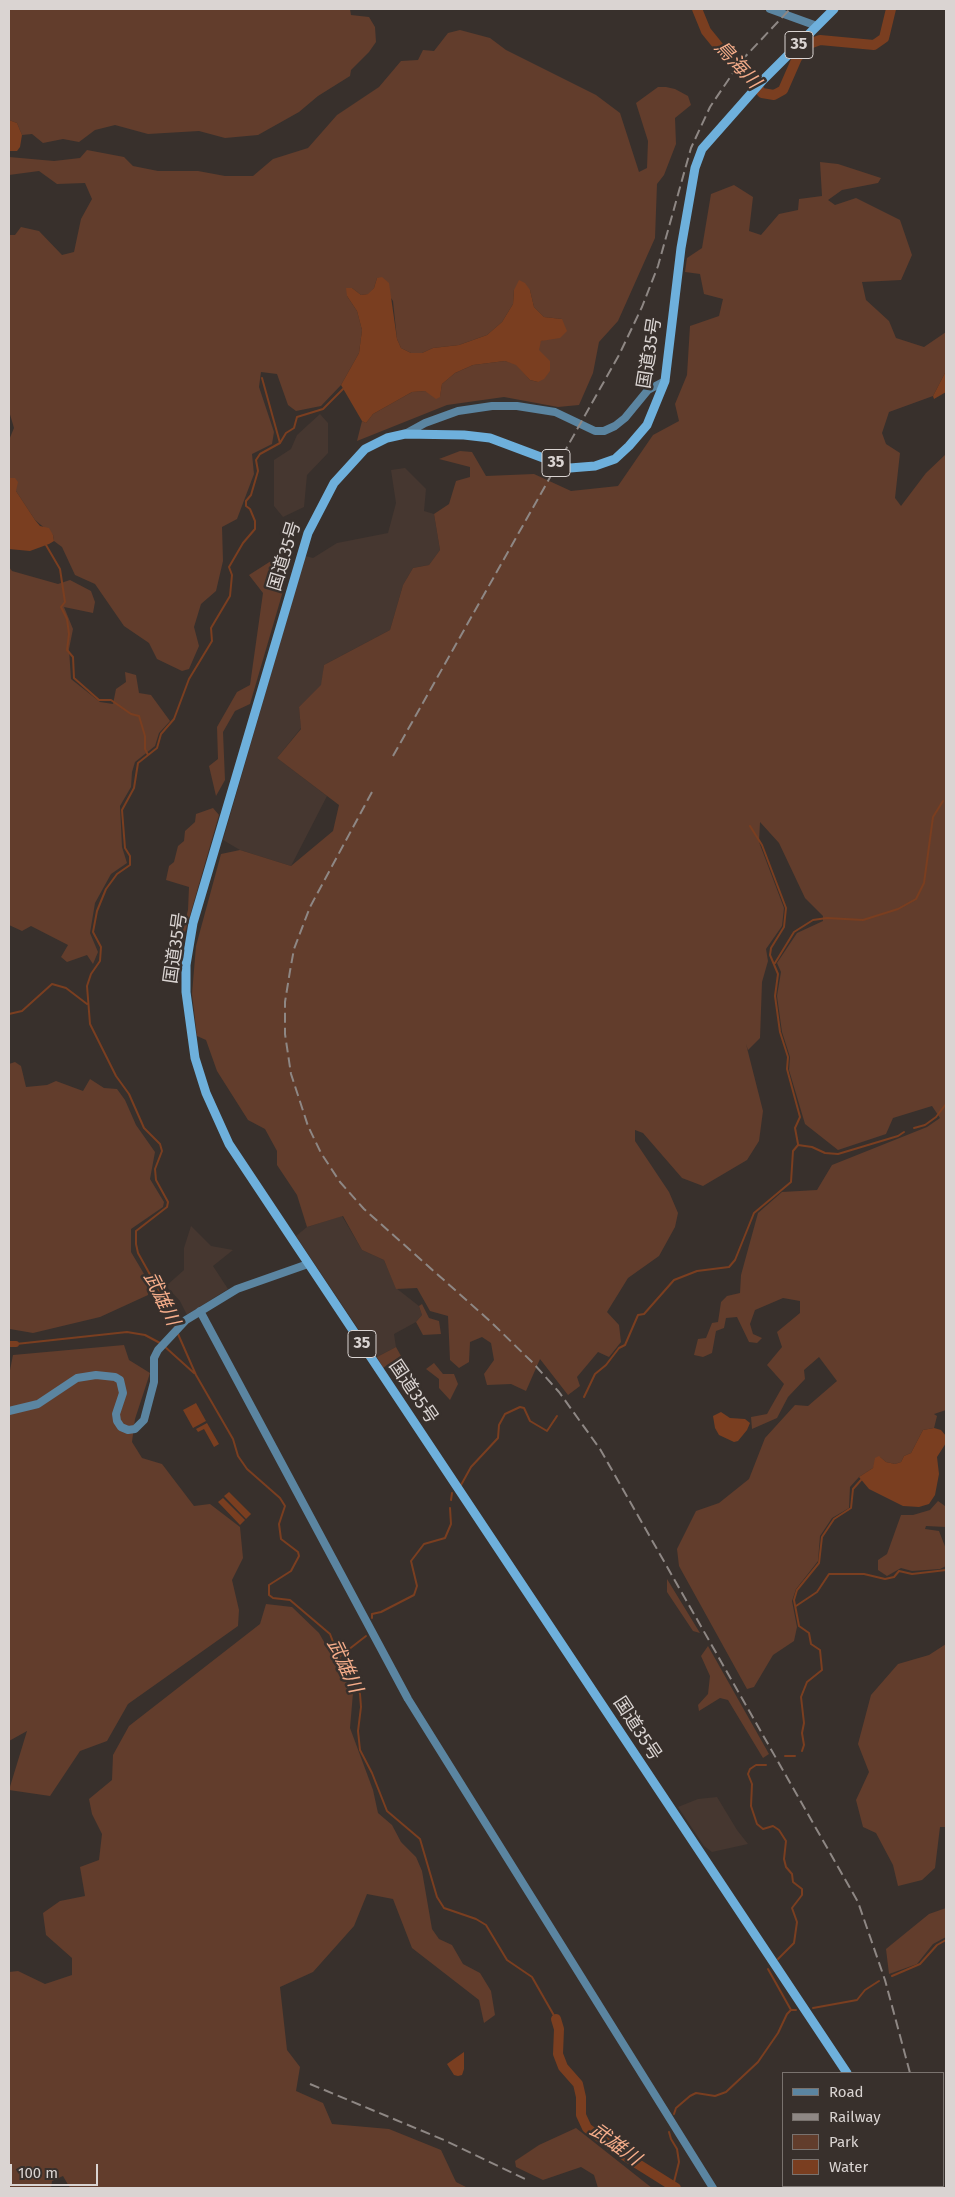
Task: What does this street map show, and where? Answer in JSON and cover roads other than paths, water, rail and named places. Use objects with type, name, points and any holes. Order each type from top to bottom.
[{"type":"highway","name":"国道35号","points":[[834,9],[763,80],[702,149],[695,168],[681,248],[666,380],[647,425],[615,459],[595,466],[570,468],[490,438],[464,435],[405,434],[387,438],[365,449],[334,483],[312,521],[193,922],[186,966],[186,992],[191,1040],[206,1093],[229,1144],[846,2072]]},
{"type":"street","points":[[770,9],[818,26]]},
{"type":"street","name":"35","points":[[405,434],[425,423],[458,410],[492,406],[517,406],[555,412],[587,428],[604,431],[615,426],[625,418],[648,390],[666,380]]},
{"type":"street","points":[[9,1411],[38,1404],[77,1378],[88,1375],[115,1377],[123,1386],[116,1414],[117,1421],[121,1427],[128,1430],[135,1429],[144,1420],[154,1382],[154,1358],[162,1345],[184,1322],[245,1285],[308,1264]]},
{"type":"street","points":[[200,1311],[403,1691],[713,2188]]},
{"type":"water","points":[[9,120],[17,123],[22,135],[20,147],[17,151],[9,151]]},
{"type":"water","points":[[382,277],[389,283],[397,339],[401,348],[411,353],[422,353],[433,348],[459,345],[487,335],[502,322],[513,304],[514,290],[519,280],[525,283],[530,290],[534,307],[544,317],[562,319],[567,331],[560,338],[541,341],[539,350],[550,361],[550,371],[544,379],[538,382],[530,380],[516,365],[505,361],[473,365],[455,373],[442,384],[440,397],[436,399],[425,391],[412,392],[373,414],[366,423],[362,421],[341,385],[359,353],[362,330],[357,311],[347,296],[346,288],[352,288],[361,295],[368,294],[374,288],[377,278]]},
{"type":"water","points":[[946,371],[946,392],[934,399],[933,396]]},
{"type":"water","points":[[9,478],[15,478],[18,482],[16,491],[40,526],[49,528],[54,541],[30,551],[9,549]]},
{"type":"water","points":[[196,1403],[206,1421],[193,1428],[183,1410]]},
{"type":"water","points":[[721,1412],[730,1418],[745,1419],[750,1423],[738,1441],[734,1442],[719,1435],[715,1428],[713,1416]]},
{"type":"water","points":[[207,1423],[219,1444],[214,1447],[204,1429],[198,1432],[196,1429]]},
{"type":"water","points":[[934,1428],[941,1430],[946,1436],[946,1443],[937,1457],[939,1474],[935,1495],[929,1504],[919,1507],[903,1506],[869,1489],[859,1477],[873,1468],[875,1458],[879,1456],[886,1462],[895,1464],[901,1462],[904,1456],[911,1453],[923,1430]]},
{"type":"water","points":[[229,1492],[251,1514],[246,1519],[224,1496]]},
{"type":"water","points":[[223,1498],[245,1520],[240,1525],[218,1502]]},
{"type":"water","points":[[464,2052],[462,2075],[454,2075],[447,2064]]},
{"type":"waterway","name":"鳥海川","points":[[697,9],[706,31],[723,52],[742,68],[762,93],[774,95],[783,90],[797,58],[809,44],[820,40],[874,45],[884,38],[891,9]]},
{"type":"waterway","points":[[175,1327],[167,1305],[138,1253],[136,1244],[136,1231],[167,1207],[168,1202],[156,1180],[155,1169],[162,1151],[160,1144],[144,1128],[129,1094],[116,1076],[90,1024],[87,986],[91,974],[100,961],[101,947],[93,932],[97,911],[106,889],[117,874],[130,865],[130,856],[125,848],[122,810],[134,788],[138,763],[157,748],[161,734],[174,719],[189,679],[212,641],[211,628],[230,596],[232,575],[229,567],[243,543],[255,529],[255,521],[250,509],[246,506],[246,501],[251,495],[258,471],[256,460],[260,454],[280,443],[262,378]]},
{"type":"waterway","points":[[280,443],[286,433],[294,428],[297,417],[323,409],[343,389]]},
{"type":"waterway","points":[[46,545],[60,569],[65,602],[61,607],[67,619],[69,634],[67,650],[73,657],[74,678],[99,700],[111,700],[131,714],[139,716],[145,736],[145,749],[148,755]]},
{"type":"waterway","points":[[775,963],[794,932],[813,920],[827,918],[863,920],[898,909],[916,899],[924,883],[933,817],[943,801]]},
{"type":"waterway","points":[[750,826],[762,845],[786,908],[784,927],[771,948],[770,955],[778,974],[775,996],[780,1032],[788,1057],[787,1069],[800,1117],[795,1128],[798,1144]]},
{"type":"waterway","name":"武雄川","points":[[9,1014],[22,1011],[52,984],[66,988],[87,1004]]},
{"type":"waterway","points":[[914,1128],[925,1125],[936,1117],[946,1104]]},
{"type":"waterway","points":[[584,1397],[595,1374],[606,1365],[619,1348],[625,1345],[638,1315],[644,1314],[674,1280],[697,1271],[729,1267],[735,1260],[754,1213],[791,1182],[793,1151],[798,1145],[812,1147],[825,1153],[838,1154],[898,1136],[904,1132]]},
{"type":"waterway","points":[[16,1344],[127,1332],[145,1335],[160,1343]]},
{"type":"waterway","name":"武雄川","points":[[178,1334],[196,1375],[233,1439],[238,1456],[247,1469],[280,1498],[285,1506],[279,1524],[281,1539],[298,1552],[299,1556],[291,1571],[269,1585],[269,1595],[273,1598],[290,1600],[330,1634],[339,1657],[355,1681],[360,1694],[361,1707],[358,1731],[360,1750],[372,1773],[387,1811],[420,1839],[437,1897],[444,1908],[476,1919],[486,1925],[507,1960],[532,1977],[556,2019]]},
{"type":"waterway","points":[[9,1344],[16,1344]]},
{"type":"waterway","points":[[164,1346],[194,1373]]},
{"type":"waterway","points":[[461,1485],[471,1467],[498,1438],[499,1425],[505,1414],[520,1407],[524,1408],[530,1421],[547,1431],[557,1416]]},
{"type":"waterway","points":[[802,1751],[804,1745],[802,1733],[804,1723],[801,1697],[807,1682],[822,1670],[820,1650],[811,1644],[809,1633],[799,1626],[794,1600],[797,1590],[819,1563],[822,1537],[834,1519],[851,1508],[853,1489],[861,1480]]},
{"type":"waterway","points":[[451,1500],[452,1493]]},
{"type":"waterway","points":[[372,1618],[372,1614],[381,1612],[414,1595],[417,1586],[411,1561],[424,1544],[445,1538],[451,1524],[450,1508]]},
{"type":"waterway","points":[[796,1606],[817,1592],[829,1574],[864,1574],[885,1579],[894,1577],[899,1571],[912,1574],[946,1570]]},
{"type":"waterway","points":[[339,1657],[366,1636]]},
{"type":"waterway","points":[[785,1756],[795,1756]]},
{"type":"waterway","points":[[766,1765],[756,1765],[750,1769],[748,1774],[752,1784],[751,1806],[757,1824],[763,1829],[773,1826],[779,1830],[786,1841],[784,1859],[786,1867],[792,1874],[793,1882],[802,1889],[802,1895],[792,1908],[797,1922],[794,1943],[778,1959]]},
{"type":"waterway","points":[[892,1976],[920,1964],[937,1945],[946,1940]]},
{"type":"waterway","points":[[768,1969],[791,2010]]},
{"type":"waterway","points":[[813,2008],[857,2000],[865,1990],[879,1981]]},
{"type":"waterway","points":[[674,2114],[676,2108],[696,2093],[715,2096],[726,2092],[758,2062],[778,2033],[787,2014],[791,2010],[796,2010]]},
{"type":"waterway","name":"武雄川","points":[[556,2019],[559,2029],[558,2054],[563,2067],[578,2084],[581,2097],[581,2115],[587,2128],[625,2156],[676,2188]]},
{"type":"waterway","points":[[669,2132],[677,2149],[679,2162],[673,2186]]},
{"type":"railway","points":[[393,756],[619,355],[642,307],[658,266],[691,148],[710,107],[741,61],[790,9]]},
{"type":"railway","points":[[372,792],[310,907],[294,949],[285,1002],[285,1034],[291,1074],[308,1126],[321,1153],[340,1182],[364,1209],[491,1322],[533,1363],[559,1392],[600,1449],[858,1902],[885,1980],[910,2072]]},
{"type":"railway","points":[[310,2084],[444,2140],[527,2180]]}]
